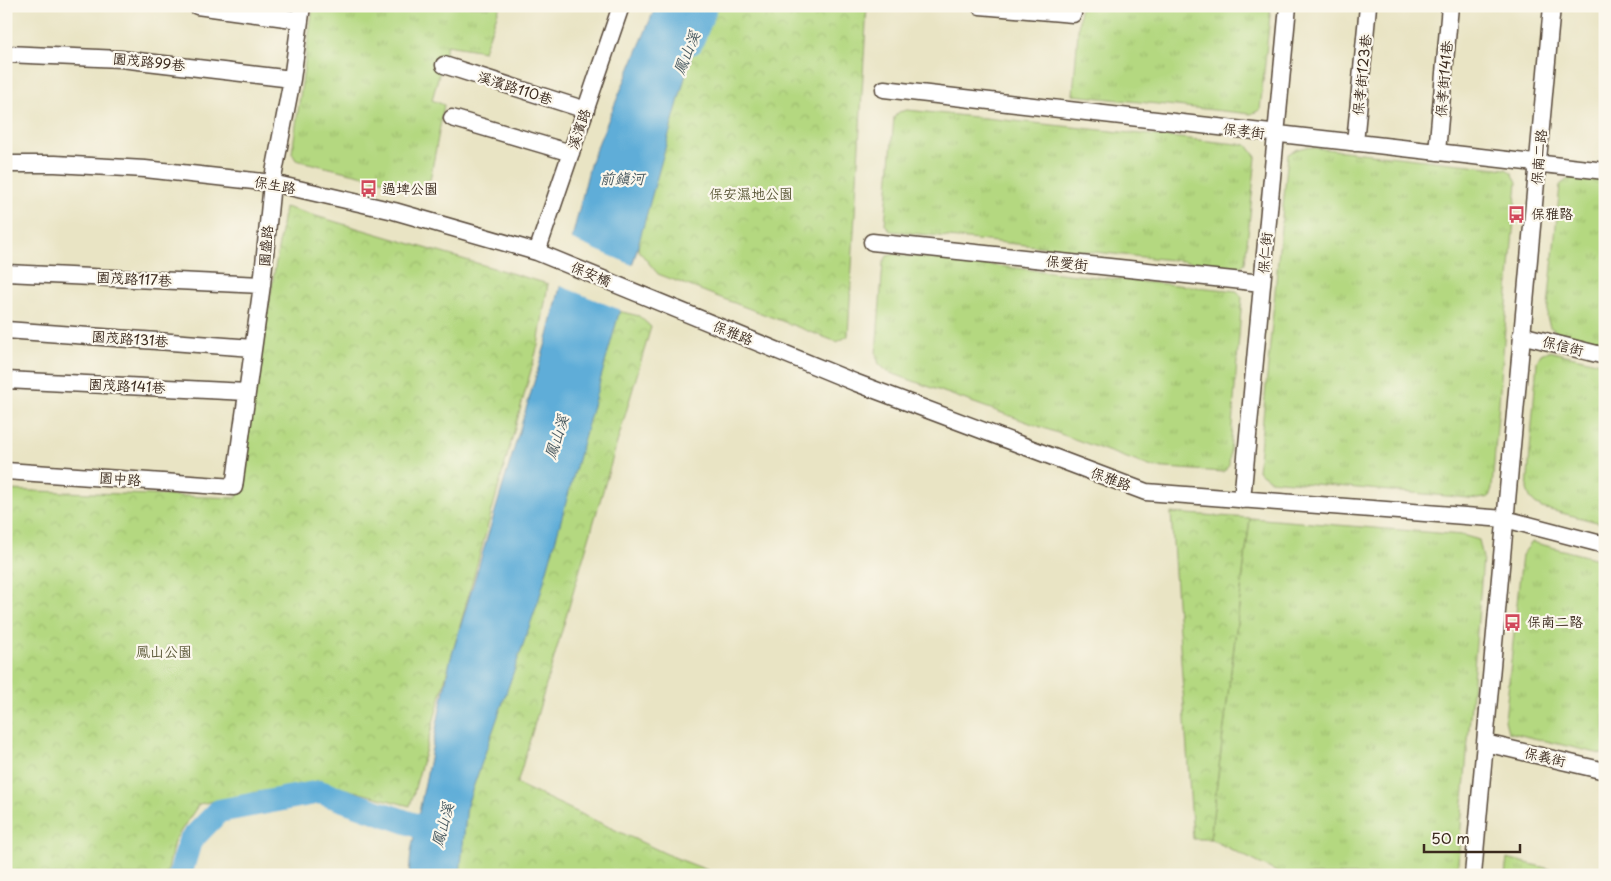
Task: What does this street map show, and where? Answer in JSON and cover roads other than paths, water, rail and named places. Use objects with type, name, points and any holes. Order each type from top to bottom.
[{"type":"street","points":[[197,6],[301,13]]},
{"type":"street","name":"溪濱路","points":[[537,252],[621,6]]},
{"type":"street","points":[[980,6],[1073,14]]},
{"type":"street","name":"保仁街","points":[[1242,500],[1288,6]]},
{"type":"street","name":"保孝街123巷","points":[[1355,143],[1368,6]]},
{"type":"street","name":"保孝街141巷","points":[[1437,152],[1450,6]]},
{"type":"street","name":"保南二路","points":[[1473,875],[1552,6]]},
{"type":"street","name":"園盛路","points":[[234,487],[262,285],[272,183],[292,79],[301,13]]},
{"type":"street","name":"園茂路99巷","points":[[6,54],[121,59],[292,79]]},
{"type":"street","name":"溪濱路110巷","points":[[444,65],[586,110]]},
{"type":"street","name":"保孝街","points":[[884,89],[1605,171]]},
{"type":"street","points":[[452,118],[571,153]]},
{"type":"street","name":"保生路","points":[[6,164],[55,164],[144,169],[272,183],[394,211],[537,252]]},
{"type":"street","name":"保愛街","points":[[872,242],[1262,284]]},
{"type":"street","name":"保安橋","points":[[537,252],[644,296]]},
{"type":"street","name":"園茂路117巷","points":[[6,273],[262,285]]},
{"type":"street","name":"保雅路","points":[[644,296],[854,382],[1146,492],[1505,519],[1605,545]]},
{"type":"street","name":"園茂路131巷","points":[[6,330],[253,348]]},
{"type":"street","name":"保信街","points":[[1521,335],[1605,356]]},
{"type":"street","name":"園茂路141巷","points":[[6,380],[247,392]]},
{"type":"street","name":"園中路","points":[[6,471],[234,487]]},
{"type":"street","name":"保義街","points":[[1485,743],[1605,770]]},
{"type":"water","name":"前鎮河","points":[[656,6],[705,6],[539,599],[467,805],[460,875],[409,875],[411,851],[450,661],[548,336],[591,161]]},
{"type":"waterway","name":"鳳山溪","points":[[691,43],[706,6]]},
{"type":"waterway","points":[[180,875],[190,841],[219,811],[320,792],[441,834]]},
{"type":"place","name":"過埤公園","points":[[368,189]]},
{"type":"place","name":"保雅路","points":[[1517,214]]},
{"type":"place","name":"保南二路","points":[[1513,622]]},
{"type":"park label","name":"保安濕地公園","points":[[751,194]]},
{"type":"park label","name":"鳳山公園","points":[[164,652]]}]
